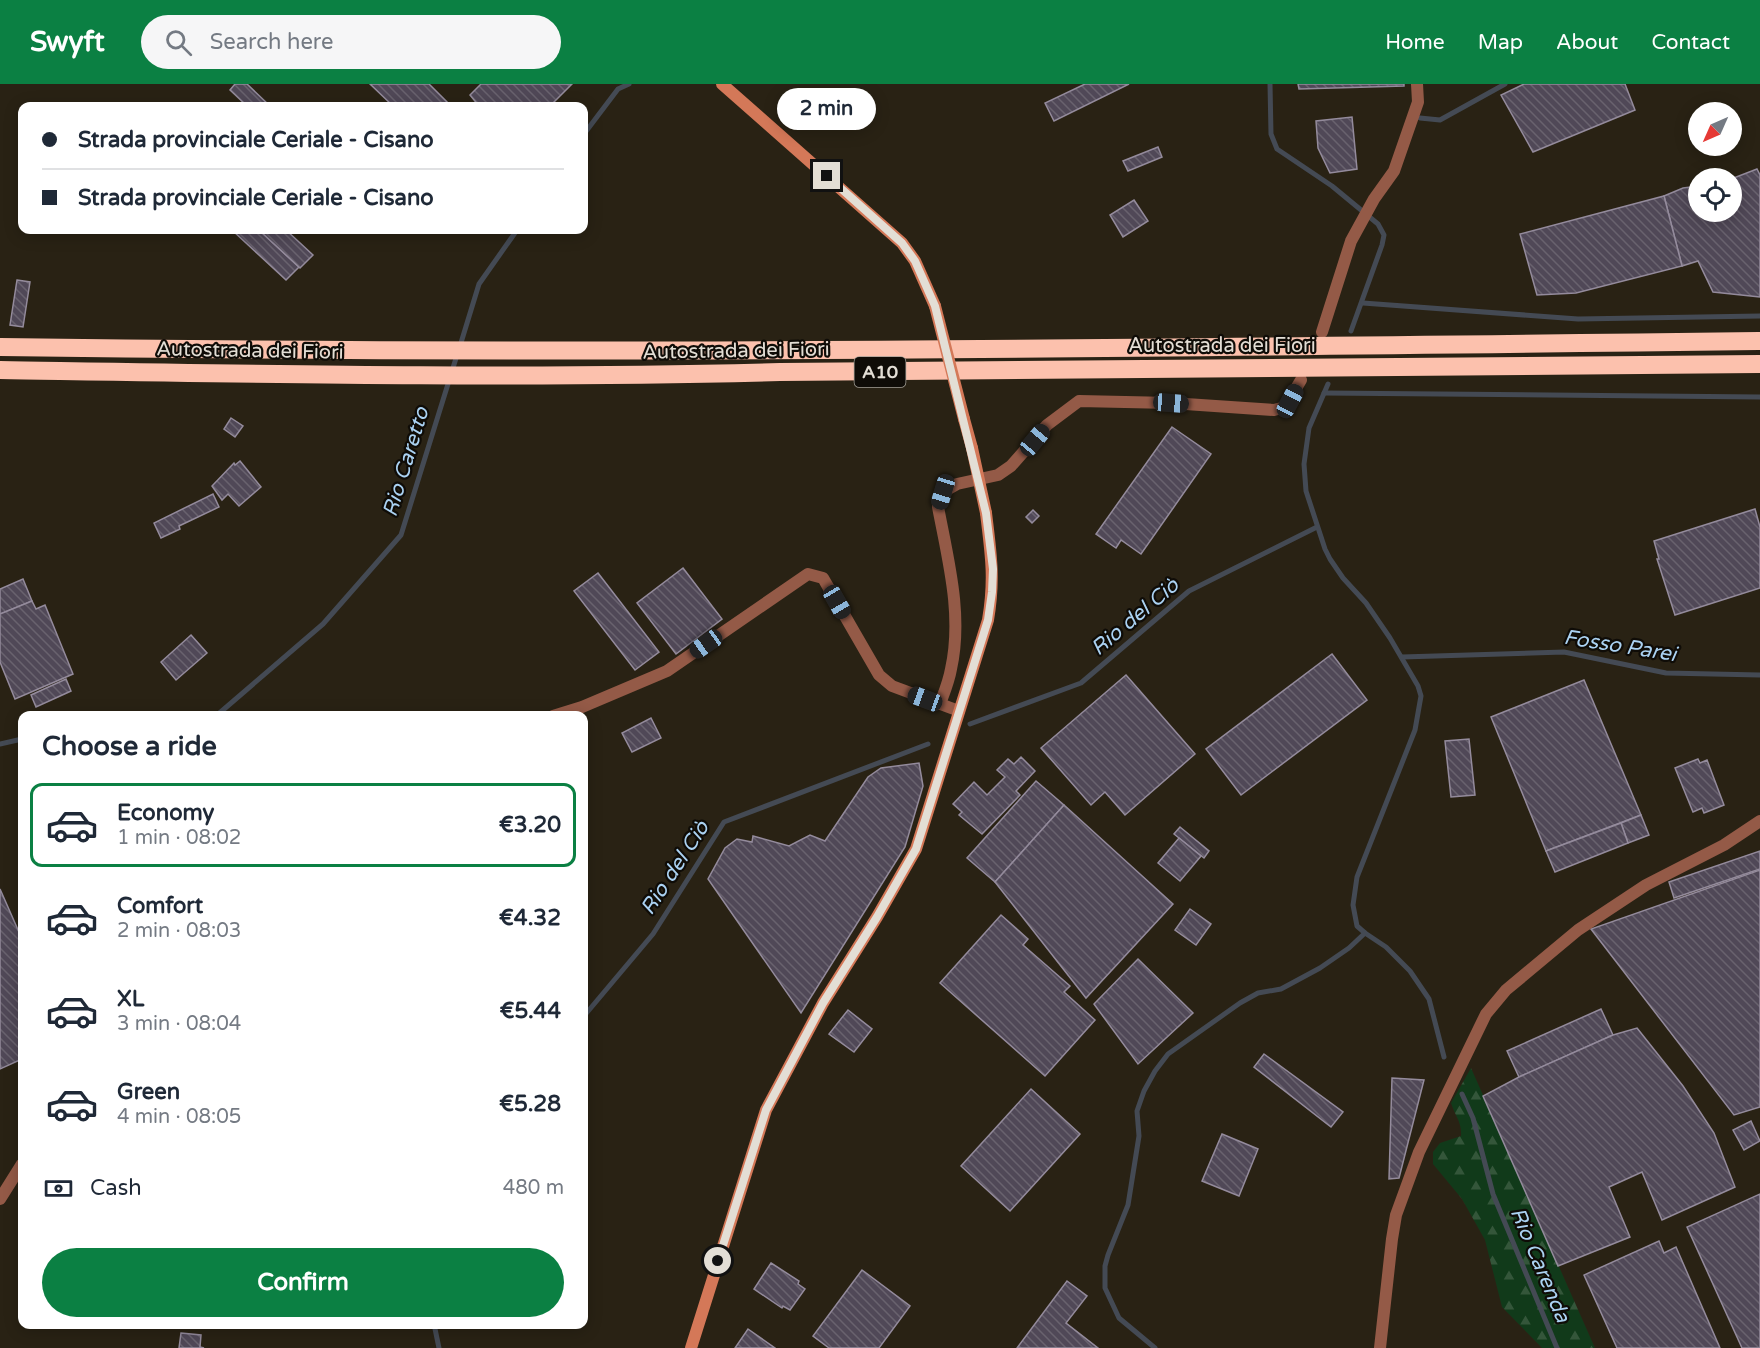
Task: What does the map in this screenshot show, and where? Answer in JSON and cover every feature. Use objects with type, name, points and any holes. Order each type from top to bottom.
[{"type":"highway","name":"Autostrada dei Fiori","points":[[0,347],[350,351],[1301,347],[1760,341]]},
{"type":"highway","name":"Autostrada dei Fiori","points":[[0,370],[667,375],[780,372],[1760,364]]},
{"type":"main road","points":[[691,1348],[766,1110],[823,1003],[916,849],[988,620],[993,569],[986,513],[972,448],[935,306],[915,261],[902,243],[723,84]]},
{"type":"street","points":[[1322,332],[1351,241],[1374,199],[1394,171],[1418,102],[1417,84]]},
{"type":"street","points":[[940,704],[952,668],[956,625],[956,605],[939,507],[943,492],[957,484],[998,474],[1011,466],[1047,425],[1079,400],[1274,410],[1285,407],[1301,380]]},
{"type":"street","points":[[569,711],[667,671],[808,574],[823,578],[879,675],[892,687],[959,711]]},
{"type":"street","points":[[1380,1348],[1396,1215],[1419,1152],[1486,1014],[1506,990],[1578,930],[1646,885],[1724,845],[1760,821]]},
{"type":"street","points":[[0,1199],[18,1170]]},
{"type":"green space","points":[[1471,1068],[1595,1348],[1542,1348],[1502,1307],[1485,1240],[1462,1199],[1433,1164],[1433,1152],[1440,1143],[1461,1136],[1459,1123],[1451,1103]]},
{"type":"building","points":[[235,84],[247,84],[266,102],[243,102],[230,90]]},
{"type":"building","points":[[370,84],[429,84],[447,102],[389,102]]},
{"type":"building","points":[[481,84],[572,84],[554,102],[476,102],[470,95]]},
{"type":"building","points":[[1085,84],[1129,84],[1054,121],[1045,103]]},
{"type":"building","points":[[1298,84],[1404,84],[1404,86],[1299,89]]},
{"type":"building","points":[[1524,84],[1625,84],[1635,110],[1533,152],[1501,95]]},
{"type":"building","points":[[1352,117],[1357,169],[1330,173],[1318,148],[1316,121]]},
{"type":"building","points":[[1158,147],[1162,157],[1128,171],[1123,161]]},
{"type":"building","points":[[1757,169],[1760,175],[1760,297],[1713,292],[1698,261],[1682,266],[1664,196],[1688,187],[1688,222],[1742,222],[1742,175]]},
{"type":"building","points":[[1664,196],[1682,266],[1576,293],[1537,295],[1520,234]]},
{"type":"building","points":[[1134,200],[1148,221],[1123,237],[1110,215]]},
{"type":"building","points":[[236,234],[263,234],[299,267],[286,280]]},
{"type":"building","points":[[263,234],[290,234],[313,255],[300,268]]},
{"type":"building","points":[[17,280],[30,282],[23,327],[10,325]]},
{"type":"building","points":[[231,418],[243,426],[235,437],[224,429]]},
{"type":"building","points":[[1172,427],[1211,454],[1141,554],[1121,540],[1116,548],[1096,534]]},
{"type":"building","points":[[240,461],[261,487],[239,506],[228,494],[222,500],[212,486],[234,463],[235,465]]},
{"type":"building","points":[[213,494],[219,507],[179,526],[180,529],[161,538],[154,523]]},
{"type":"building","points":[[1755,509],[1760,527],[1760,588],[1675,615],[1657,559],[1659,559],[1654,541]]},
{"type":"building","points":[[1033,510],[1039,516],[1032,523],[1026,517]]},
{"type":"building","points":[[683,568],[722,619],[676,654],[637,603]]},
{"type":"building","points":[[598,573],[659,652],[635,670],[574,591]]},
{"type":"building","points":[[23,579],[32,601],[0,614],[0,589]]},
{"type":"building","points":[[32,601],[36,609],[45,605],[73,674],[15,699],[0,662],[0,614]]},
{"type":"building","points":[[191,635],[207,653],[176,680],[161,662]]},
{"type":"building","points":[[1332,654],[1367,700],[1241,795],[1206,749]]},
{"type":"building","points":[[1126,675],[1195,754],[1125,815],[1105,792],[1091,805],[1041,748]]},
{"type":"building","points":[[66,679],[71,691],[36,707],[31,695]]},
{"type":"building","points":[[1584,680],[1641,815],[1546,851],[1491,717]]},
{"type":"building","points":[[651,718],[661,738],[632,752],[622,733]]},
{"type":"building","points":[[1469,739],[1475,795],[1451,797],[1445,741]]},
{"type":"building","points":[[1021,757],[1035,771],[1016,791],[1020,795],[982,834],[959,815],[962,812],[953,804],[974,782],[987,795],[1005,777],[997,770],[1008,759],[1014,764]]},
{"type":"building","points":[[1698,759],[1700,763],[1707,760],[1724,805],[1704,813],[1702,808],[1693,812],[1675,768]]},
{"type":"building","points":[[919,763],[923,786],[905,847],[801,1013],[708,879],[725,848],[737,839],[752,842],[753,836],[789,846],[810,835],[825,841],[868,777],[881,768]]},
{"type":"building","points":[[1036,781],[1064,805],[995,882],[967,858]]},
{"type":"building","points":[[1064,805],[1173,904],[1086,998],[995,882]]},
{"type":"building","points":[[1641,815],[1649,835],[1628,843],[1621,823]]},
{"type":"building","points":[[1621,823],[1628,843],[1555,872],[1546,851]]},
{"type":"building","points":[[1180,827],[1209,851],[1204,858],[1174,834]]},
{"type":"building","points":[[1179,838],[1201,856],[1180,881],[1158,863]]},
{"type":"building","points":[[1760,851],[1760,869],[1674,898],[1669,882]]},
{"type":"building","points":[[1760,870],[1760,1107],[1734,1115],[1591,929]]},
{"type":"building","points":[[0,889],[18,930],[18,1061],[0,1069]]},
{"type":"building","points":[[1190,909],[1211,924],[1196,945],[1175,930]]},
{"type":"building","points":[[1001,915],[1028,939],[1023,945],[1070,986],[1064,992],[1095,1020],[1045,1076],[940,983]]},
{"type":"building","points":[[1138,959],[1193,1013],[1138,1064],[1094,1004]]},
{"type":"building","points":[[1601,1009],[1613,1035],[1519,1077],[1507,1051]]},
{"type":"building","points":[[848,1010],[872,1029],[854,1052],[829,1034]]},
{"type":"building","points":[[1637,1028],[1683,1086],[1714,1133],[1735,1187],[1662,1220],[1642,1172],[1609,1187],[1630,1237],[1558,1266],[1483,1096],[1519,1077],[1613,1035]]},
{"type":"building","points":[[1264,1054],[1343,1112],[1331,1127],[1254,1067]]},
{"type":"building","points":[[1392,1078],[1424,1080],[1399,1178],[1389,1179]]},
{"type":"building","points":[[1031,1089],[1080,1134],[1010,1211],[961,1166]]},
{"type":"building","points":[[1751,1121],[1760,1141],[1744,1150],[1733,1130]]},
{"type":"building","points":[[1222,1134],[1258,1149],[1239,1196],[1202,1181]]},
{"type":"building","points":[[1760,1194],[1760,1348],[1742,1348],[1687,1227]]},
{"type":"building","points":[[1659,1241],[1664,1253],[1676,1247],[1720,1348],[1617,1348],[1584,1275]]},
{"type":"building","points":[[771,1263],[799,1281],[798,1284],[805,1289],[790,1310],[783,1306],[782,1308],[754,1289]]},
{"type":"building","points":[[862,1270],[910,1306],[879,1348],[829,1348],[813,1336]]},
{"type":"building","points":[[1067,1281],[1087,1296],[1066,1323],[1098,1348],[1017,1348]]},
{"type":"building","points":[[748,1329],[775,1348],[735,1348]]},
{"type":"building","points":[[181,1333],[201,1335],[200,1347],[204,1348],[179,1348]]},
{"type":"waterway","name":"Rio Caretto","points":[[588,129],[618,89],[629,84]]},
{"type":"waterway","points":[[1270,84],[1271,134],[1277,149],[1332,186],[1378,224],[1384,235],[1351,331]]},
{"type":"waterway","points":[[1420,118],[1440,120],[1505,84]]},
{"type":"waterway","name":"Rio Caretto","points":[[460,346],[479,284],[514,234]]},
{"type":"waterway","points":[[1363,303],[1578,319],[1760,316]]},
{"type":"waterway","name":"Rio Caretto","points":[[222,711],[323,624],[401,535],[457,355]]},
{"type":"waterway","points":[[1328,384],[1309,428],[1304,464],[1306,491],[1330,559],[1343,578],[1366,603],[1390,638],[1418,686],[1421,696],[1415,730],[1357,877],[1353,905],[1357,926],[1386,947],[1410,971],[1429,999],[1444,1057]]},
{"type":"waterway","points":[[1324,393],[1760,397]]},
{"type":"waterway","name":"Rio del Ciò","points":[[970,724],[1081,683],[1189,591],[1317,527]]},
{"type":"waterway","name":"Fosso Parei","points":[[1402,657],[1564,652],[1666,673],[1760,675]]},
{"type":"waterway","name":"Rio Caretto","points":[[0,744],[18,740]]},
{"type":"waterway","name":"Rio del Ciò","points":[[588,1011],[653,934],[724,822],[928,744]]},
{"type":"waterway","points":[[1155,1348],[1119,1318],[1105,1288],[1105,1266],[1108,1255],[1128,1205],[1139,1136],[1137,1111],[1144,1091],[1168,1054],[1240,1003],[1258,993],[1281,989],[1320,968],[1349,948],[1365,933]]},
{"type":"waterway","name":"Rio Carenda","points":[[1462,1094],[1473,1118],[1493,1194],[1557,1348]]},
{"type":"waterway","name":"Rio del Ciò","points":[[435,1329],[439,1348]]},
{"type":"route","points":[[718,1261],[766,1110],[823,1003],[916,849],[988,620],[992,592],[993,569],[986,513],[972,448],[935,306],[915,261],[902,243],[827,176]]}]
